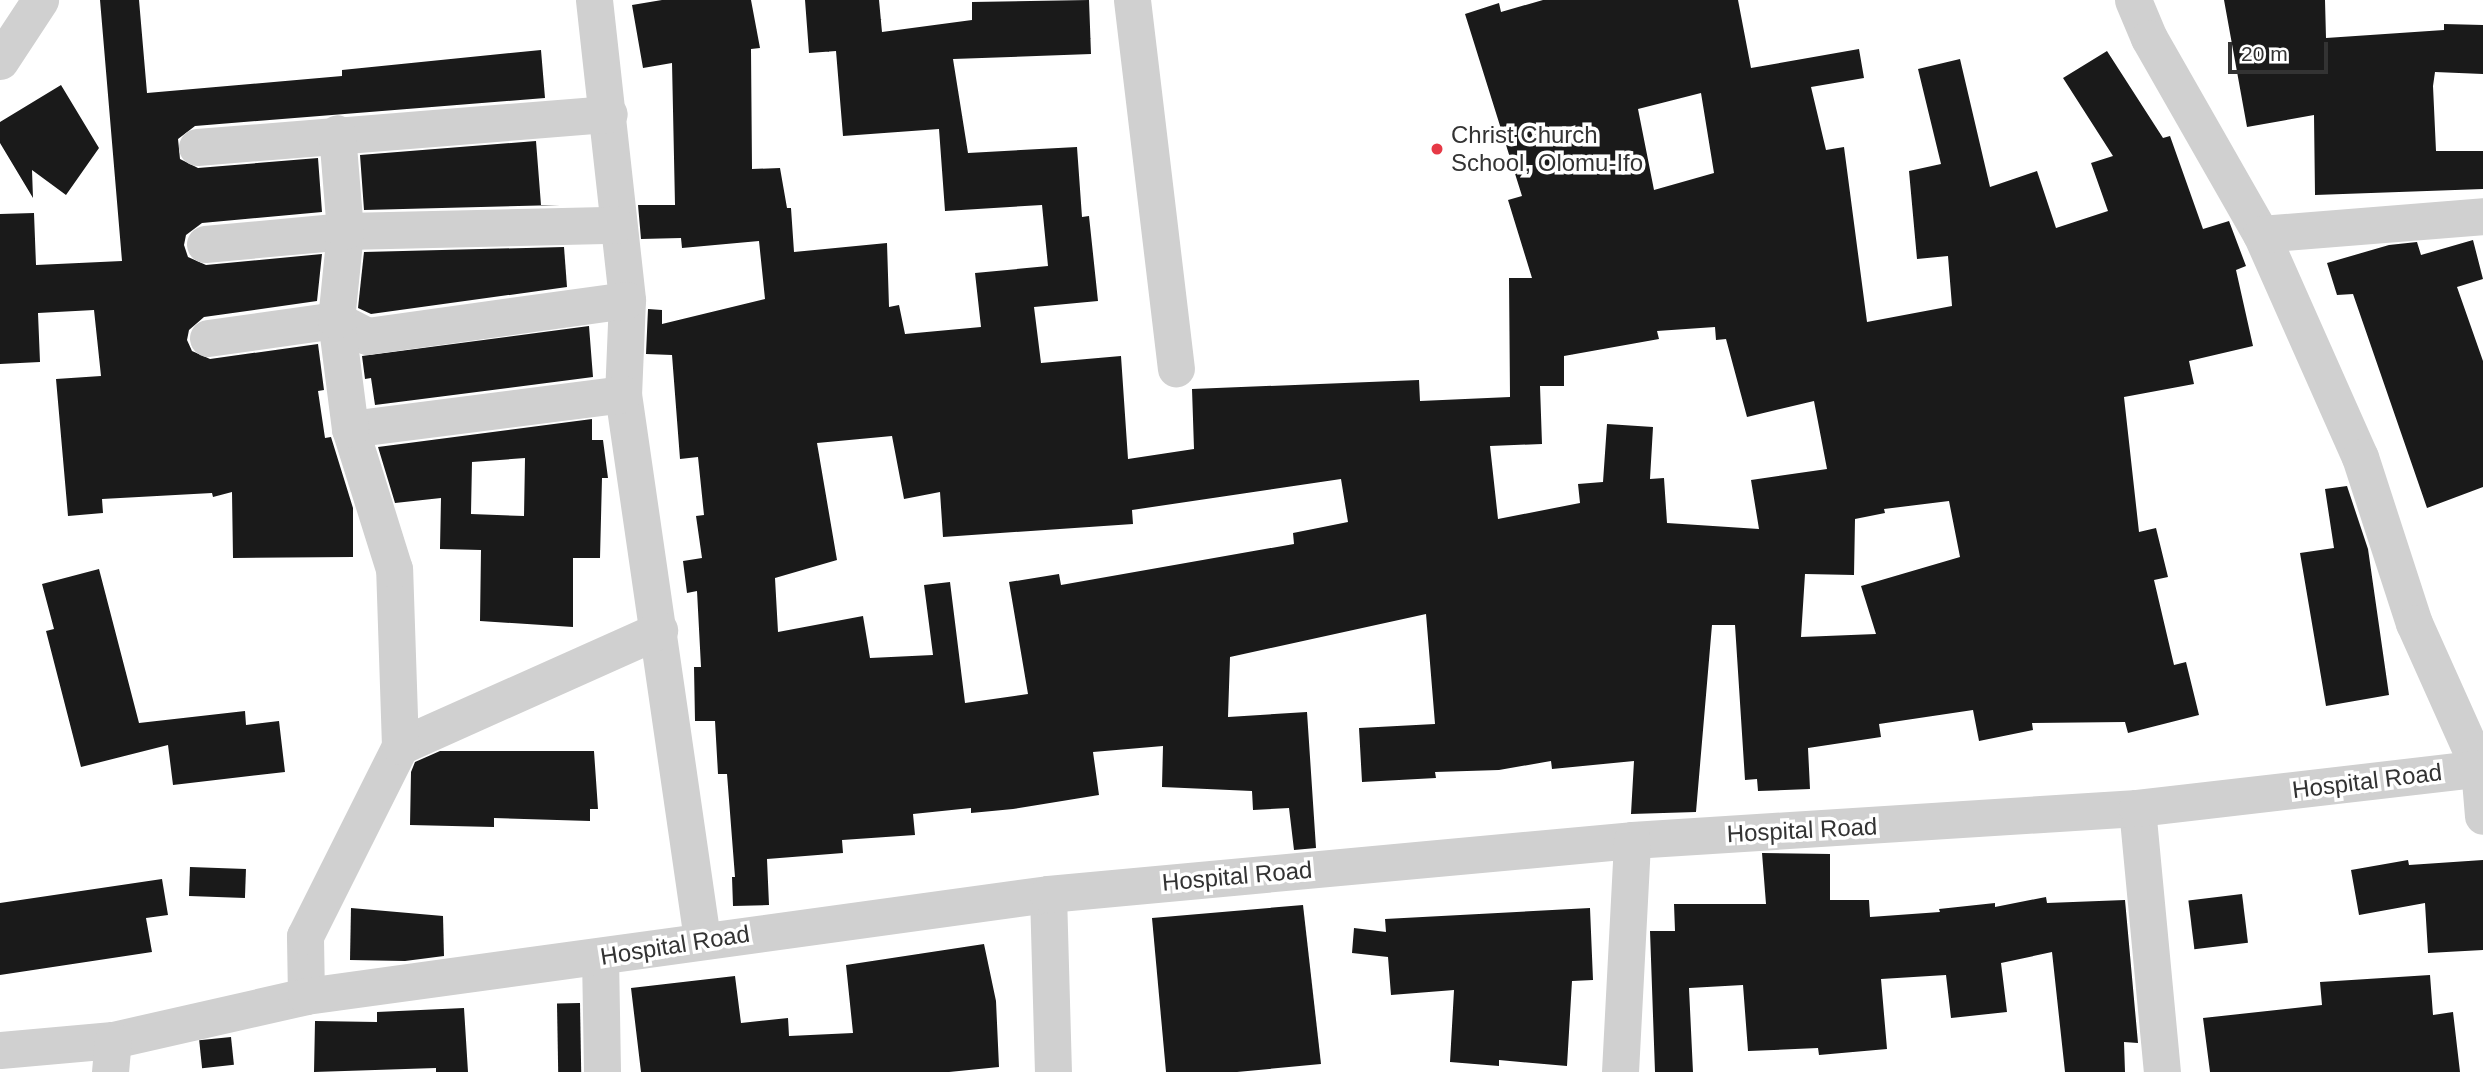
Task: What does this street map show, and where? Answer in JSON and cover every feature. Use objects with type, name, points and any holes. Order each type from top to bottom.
[{"type":"street","points":[[0,61],[40,0]]},
{"type":"street","points":[[594,0],[609,114],[616,225],[627,300],[623,394],[702,939]]},
{"type":"street","points":[[1132,0],[1176,368]]},
{"type":"street","points":[[2133,0],[2149,37],[2261,234],[2360,457],[2414,624],[2481,768],[2483,816]]},
{"type":"street","points":[[197,147],[337,133],[609,114]]},
{"type":"street","points":[[306,996],[305,936],[400,747],[394,569],[350,429],[337,320],[345,231],[337,133]]},
{"type":"street","points":[[2261,234],[2483,216]]},
{"type":"street","points":[[205,244],[345,231],[616,225]]},
{"type":"street","points":[[208,338],[337,320],[366,336],[627,300]]},
{"type":"street","points":[[350,429],[623,394]]},
{"type":"street","points":[[400,747],[659,630]]},
{"type":"street","name":"Hospital Road","points":[[0,1049],[111,1056],[306,996],[600,957],[702,939],[1048,894],[1632,840],[2137,808],[2481,768]]},
{"type":"street","points":[[2137,808],[2162,1072]]},
{"type":"street","points":[[1620,1072],[1632,840]]},
{"type":"street","points":[[1048,894],[1053,1072]]},
{"type":"street","points":[[600,957],[602,1072]]},
{"type":"building","points":[[100,0],[139,0],[147,93],[342,76],[342,70],[541,50],[545,98],[195,126],[178,139],[180,159],[198,168],[318,158],[322,212],[202,223],[186,235],[184,245],[188,257],[206,265],[322,254],[317,301],[204,317],[189,330],[187,340],[192,351],[210,359],[318,344],[324,390],[318,391],[325,438],[331,437],[353,508],[353,557],[233,558],[232,492],[213,497],[212,493],[102,499],[103,513],[68,516],[56,379],[101,376],[94,310],[38,313],[40,362],[0,364],[0,214],[34,213],[36,265],[122,261]]},
{"type":"building","points":[[662,0],[751,0],[760,48],[751,49],[752,169],[780,168],[787,208],[791,208],[794,252],[887,243],[889,307],[899,305],[905,334],[981,327],[975,273],[1048,266],[1042,205],[945,211],[939,129],[843,136],[836,51],[809,53],[805,0],[879,0],[882,32],[972,20],[972,2],[1089,0],[1091,54],[953,59],[968,153],[1077,147],[1082,217],[1089,216],[1098,301],[1034,307],[1041,363],[1121,356],[1128,459],[1194,449],[1192,389],[1419,380],[1420,401],[1510,397],[1509,278],[1532,278],[1508,200],[1522,196],[1465,14],[1499,3],[1501,12],[1543,0],[1738,0],[1751,68],[1859,49],[1864,78],[1811,87],[1826,150],[1844,147],[1867,322],[1952,306],[1948,256],[1917,259],[1909,171],[1941,164],[1918,69],[1960,59],[1990,187],[2037,171],[2056,228],[2108,211],[2091,163],[2113,156],[2063,78],[2107,51],[2163,138],[2170,136],[2203,229],[2229,221],[2246,266],[2236,270],[2253,346],[2189,361],[2194,384],[2124,397],[2139,532],[2156,528],[2168,577],[2154,580],[2174,665],[2186,662],[2199,715],[2128,733],[2125,722],[2032,723],[2033,730],[1979,741],[1973,710],[1879,724],[1881,737],[1808,748],[1810,789],[1758,791],[1757,779],[1745,780],[1735,625],[1712,625],[1696,812],[1631,814],[1634,761],[1552,769],[1551,761],[1499,770],[1435,772],[1436,778],[1362,782],[1359,728],[1435,724],[1426,614],[1230,657],[1228,717],[1307,712],[1316,848],[1294,850],[1289,808],[1253,810],[1252,791],[1162,787],[1163,746],[1093,752],[1099,795],[1013,809],[971,813],[971,808],[913,814],[915,835],[842,840],[843,853],[767,859],[769,905],[733,906],[732,877],[735,877],[727,774],[718,774],[715,721],[695,721],[694,667],[701,667],[697,591],[687,593],[683,561],[702,558],[696,516],[704,515],[698,457],[680,459],[672,355],[646,354],[648,309],[662,310],[662,324],[765,299],[759,241],[682,248],[681,238],[641,239],[638,205],[675,205],[672,63],[643,68],[632,5]],"holes":[[[1701,93],[1714,173],[1654,190],[1638,109]],[[1715,327],[1716,340],[1726,339],[1747,417],[1814,401],[1827,469],[1751,480],[1759,529],[1667,523],[1664,478],[1650,479],[1653,427],[1607,424],[1603,482],[1578,484],[1580,503],[1498,519],[1490,446],[1542,444],[1540,386],[1564,386],[1564,356],[1659,339],[1657,331]],[[892,436],[904,499],[940,492],[943,537],[1133,524],[1132,510],[1341,479],[1348,522],[1293,533],[1294,544],[1061,585],[1059,574],[1009,582],[1028,694],[965,703],[950,582],[924,585],[933,655],[870,658],[863,616],[778,632],[775,578],[837,560],[817,443]],[[1949,501],[1960,557],[1861,586],[1876,634],[1801,637],[1805,574],[1854,575],[1855,519],[1885,513],[1884,509]]]},
{"type":"building","points":[[2224,0],[2325,0],[2326,38],[2444,30],[2444,24],[2483,25],[2483,74],[2435,72],[2433,86],[2436,151],[2483,151],[2483,189],[2315,195],[2314,115],[2247,127]]},
{"type":"building","points":[[61,85],[99,148],[66,195],[32,170],[33,198],[0,143],[0,122]]},
{"type":"building","points":[[536,141],[541,205],[560,205],[364,210],[360,155]]},
{"type":"building","points":[[2473,240],[2483,279],[2457,287],[2483,361],[2483,487],[2427,508],[2353,294],[2337,295],[2327,263],[2389,245],[2417,242],[2421,255]]},
{"type":"building","points":[[564,247],[567,287],[371,314],[358,308],[364,252]]},
{"type":"building","points":[[589,326],[593,377],[375,405],[371,378],[365,379],[362,356]]},
{"type":"building","points":[[592,419],[592,440],[603,440],[608,478],[602,478],[600,558],[573,558],[573,627],[480,621],[481,550],[440,549],[441,498],[395,503],[378,447]],"holes":[[[525,458],[524,516],[471,514],[472,462]]]},
{"type":"building","points":[[2347,486],[2368,549],[2389,695],[2326,706],[2300,553],[2334,548],[2325,489]]},
{"type":"building","points":[[99,569],[139,723],[245,711],[246,725],[279,721],[285,772],[173,785],[168,745],[81,767],[46,631],[54,629],[42,584]]},
{"type":"building","points":[[440,751],[594,751],[598,809],[590,809],[590,821],[494,818],[494,827],[410,825],[411,772],[415,762]]},
{"type":"building","points":[[1762,853],[1830,854],[1830,900],[1869,900],[1870,917],[1940,912],[1939,909],[1995,903],[1995,907],[2046,897],[2047,903],[2125,900],[2138,1043],[2124,1042],[2125,1072],[2065,1072],[2052,952],[2001,963],[2007,1012],[1951,1018],[1946,975],[1881,979],[1887,1049],[1819,1055],[1818,1048],[1748,1051],[1743,985],[1689,988],[1693,1072],[1655,1072],[1650,931],[1675,931],[1674,904],[1766,904]]},
{"type":"building","points":[[2408,860],[2409,865],[2483,860],[2483,950],[2428,953],[2425,903],[2359,915],[2351,870]]},
{"type":"building","points":[[190,867],[246,869],[245,898],[189,896]]},
{"type":"building","points":[[162,879],[168,915],[146,918],[152,952],[0,975],[0,903]]},
{"type":"building","points":[[2242,894],[2248,943],[2194,949],[2188,901]]},
{"type":"building","points":[[1303,905],[1321,1064],[1237,1072],[1166,1072],[1152,918]]},
{"type":"building","points":[[351,908],[443,916],[444,956],[405,961],[350,960]]},
{"type":"building","points":[[1590,908],[1593,980],[1572,981],[1567,1066],[1499,1060],[1499,1066],[1450,1062],[1454,990],[1391,995],[1388,957],[1352,953],[1354,928],[1386,932],[1385,919]]},
{"type":"building","points":[[984,944],[996,1001],[999,1067],[949,1072],[641,1072],[631,988],[735,976],[741,1023],[788,1018],[789,1036],[853,1033],[846,965]]},
{"type":"building","points":[[2430,975],[2433,1015],[2453,1012],[2460,1072],[2210,1072],[2203,1018],[2322,1005],[2320,982]]},
{"type":"building","points":[[557,1003],[580,1003],[581,1072],[558,1072]]},
{"type":"building","points":[[464,1008],[468,1072],[436,1072],[436,1068],[314,1072],[315,1021],[377,1022],[377,1012]]},
{"type":"building","points":[[231,1037],[234,1065],[202,1068],[199,1040]]},
{"type":"place","name":"Christ Church School, Olomu-Ifo","points":[[1437,149]]}]
